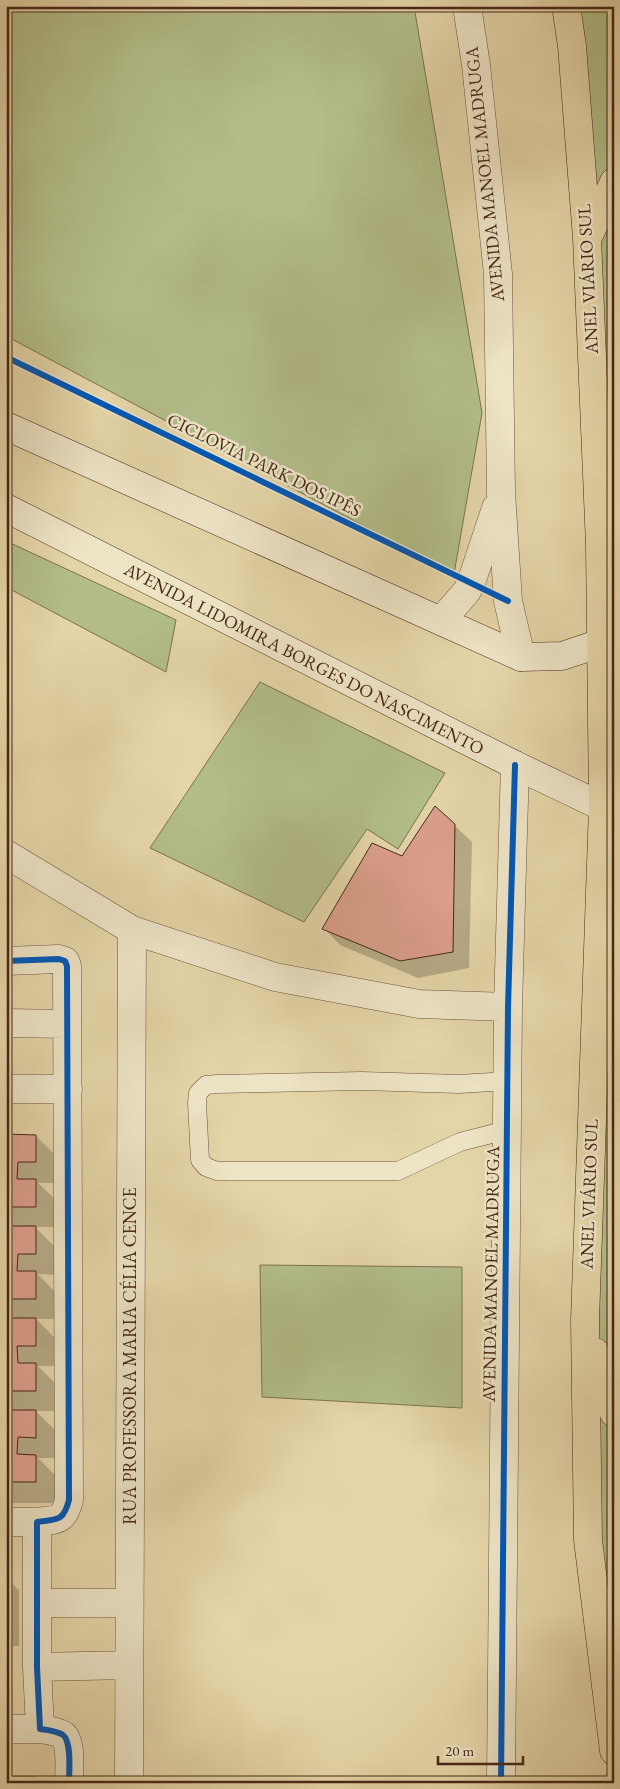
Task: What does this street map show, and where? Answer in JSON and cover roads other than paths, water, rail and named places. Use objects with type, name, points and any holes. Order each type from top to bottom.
[{"type":"main road","name":"ANEL VIÁRIO SUL","points":[[566,6],[572,46],[587,238],[600,545],[603,807],[585,1320],[588,1540],[614,1751]]},
{"type":"main road","points":[[587,238],[614,182]]},
{"type":"main road","points":[[585,1320],[614,1413]]},
{"type":"street","name":"AVENIDA MANOEL MADRUGA","points":[[467,6],[476,65],[498,274],[501,492],[508,601],[522,657]]},
{"type":"street","points":[[6,426],[522,657],[562,656],[601,643]]},
{"type":"street","name":"AVENIDA MANOEL MADRUGA","points":[[441,621],[467,591],[471,583],[501,492]]},
{"type":"street","name":"AVENIDA LIDOMIRA BORGES DO NASCIMENTO","points":[[6,508],[515,765],[603,807]]},
{"type":"street","name":"AVENIDA MANOEL MADRUGA","points":[[500,1783],[508,1007],[515,765]]},
{"type":"street","points":[[9,862],[132,930],[275,977],[419,1004],[508,1007]]},
{"type":"street","name":"RUA PROFESSORA MARIA CÉLIA CENCE","points":[[129,1783],[132,930]]},
{"type":"street","points":[[6,961],[59,959],[64,960],[67,966],[69,1500],[66,1514],[57,1520],[6,1522]]},
{"type":"street","points":[[6,1023],[67,1024]]},
{"type":"street","points":[[6,1089],[68,1089]]},
{"type":"street","points":[[37,1522],[37,1667],[40,1729]]},
{"type":"street","points":[[38,1603],[129,1603]]},
{"type":"street","points":[[37,1667],[129,1665]]},
{"type":"street","points":[[6,1729],[40,1729],[58,1732],[65,1736],[68,1744],[69,1783]]},
{"type":"lane","points":[[507,1130],[460,1142],[398,1171],[217,1172],[206,1167],[200,1160],[197,1103],[198,1093],[206,1085],[217,1084],[362,1081],[459,1084],[508,1081]]}]
